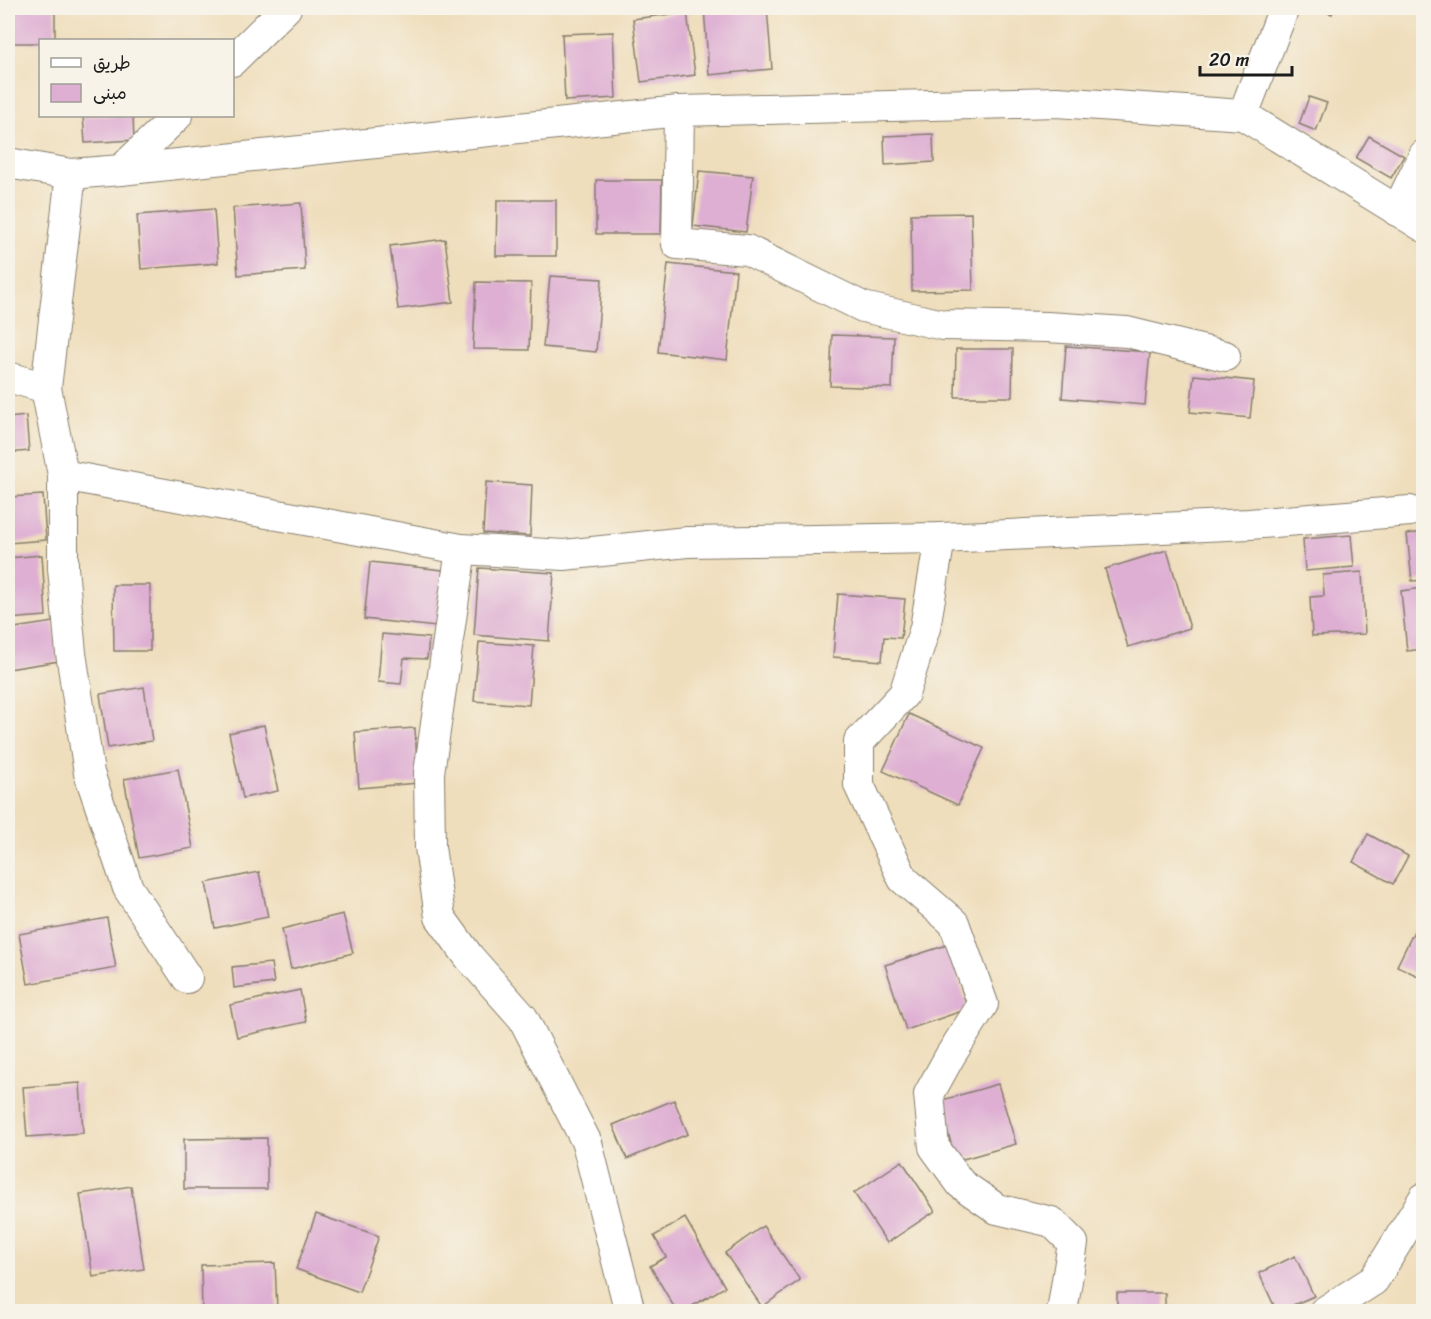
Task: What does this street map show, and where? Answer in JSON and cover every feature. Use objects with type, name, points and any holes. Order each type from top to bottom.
[{"type":"street","points":[[234,59],[286,8]]},
{"type":"street","points":[[1243,115],[1284,8]]},
{"type":"street","points":[[8,163],[71,174],[680,111],[1057,102],[1243,115],[1424,227]]},
{"type":"street","points":[[680,111],[677,244],[747,250],[863,307],[943,325],[1047,327],[1127,332],[1225,356]]},
{"type":"street","points":[[121,170],[176,117]]},
{"type":"street","points":[[1397,211],[1424,155]]},
{"type":"street","points":[[71,174],[46,388],[63,474],[63,568],[71,653],[89,773],[128,888],[187,978]]},
{"type":"street","points":[[8,377],[46,388]]},
{"type":"street","points":[[63,474],[461,549],[564,555],[687,542],[940,538],[1249,524],[1410,511]]},
{"type":"street","points":[[940,538],[925,628],[904,694],[859,742],[859,785],[903,879],[954,923],[983,1004],[929,1094],[934,1147],[961,1184],[997,1209],[1052,1222],[1073,1243],[1062,1311]]},
{"type":"street","points":[[461,549],[429,773],[430,847],[440,917],[469,957],[523,1018],[587,1143],[630,1311]]},
{"type":"street","points":[[1324,1311],[1374,1280],[1424,1198]]},
{"type":"building","points":[[8,8],[55,8],[55,39],[39,39],[39,43],[8,43]]},
{"type":"building","points":[[125,8],[143,8],[126,13]]},
{"type":"building","points":[[704,8],[767,8],[772,69],[709,75]]},
{"type":"building","points":[[1314,8],[1334,8],[1332,14]]},
{"type":"building","points":[[687,12],[695,75],[641,82],[633,19]]},
{"type":"building","points":[[613,32],[616,98],[565,101],[562,34]]},
{"type":"building","points":[[1309,97],[1327,103],[1316,131],[1299,124]]},
{"type":"building","points":[[83,117],[133,117],[134,140],[85,143]]},
{"type":"building","points":[[933,134],[934,162],[885,165],[884,136]]},
{"type":"building","points":[[1369,136],[1404,156],[1391,178],[1356,158]]},
{"type":"building","points":[[699,171],[753,176],[746,232],[693,226]]},
{"type":"building","points":[[596,180],[662,180],[661,234],[596,234]]},
{"type":"building","points":[[497,200],[556,200],[556,256],[496,256]]},
{"type":"building","points":[[301,203],[305,270],[238,275],[233,208]]},
{"type":"building","points":[[214,209],[218,263],[141,269],[137,215]]},
{"type":"building","points":[[971,213],[973,290],[912,291],[911,214]]},
{"type":"building","points":[[445,239],[453,302],[398,309],[390,246]]},
{"type":"building","points":[[668,264],[736,271],[727,360],[658,352]]},
{"type":"building","points":[[550,276],[602,279],[596,352],[543,347]]},
{"type":"building","points":[[476,282],[531,283],[529,350],[473,349]]},
{"type":"building","points":[[832,335],[894,337],[892,388],[830,386]]},
{"type":"building","points":[[1066,346],[1150,352],[1145,405],[1062,398]]},
{"type":"building","points":[[956,349],[1013,349],[1012,397],[955,397]]},
{"type":"building","points":[[1194,375],[1254,381],[1250,418],[1190,412]]},
{"type":"building","points":[[26,416],[29,451],[8,453],[8,418]]},
{"type":"building","points":[[486,482],[532,485],[530,536],[483,533]]},
{"type":"building","points":[[43,495],[46,540],[8,543],[8,497]]},
{"type":"building","points":[[1424,532],[1424,580],[1412,581],[1407,534]]},
{"type":"building","points":[[1351,535],[1354,567],[1305,571],[1303,539]]},
{"type":"building","points":[[1167,550],[1190,628],[1128,647],[1105,569]]},
{"type":"building","points":[[42,555],[46,616],[8,619],[8,558]]},
{"type":"building","points":[[370,562],[443,570],[436,627],[364,619]]},
{"type":"building","points":[[479,568],[554,573],[549,641],[474,635]]},
{"type":"building","points":[[1362,572],[1365,634],[1312,636],[1310,597],[1324,596],[1323,575]]},
{"type":"building","points":[[113,585],[150,585],[150,651],[114,651]]},
{"type":"building","points":[[1424,588],[1424,649],[1407,651],[1401,591]]},
{"type":"building","points":[[838,594],[905,599],[901,638],[884,637],[882,661],[833,657]]},
{"type":"building","points":[[53,622],[59,661],[8,669],[8,629]]},
{"type":"building","points":[[382,634],[429,638],[427,659],[404,658],[401,684],[378,682]]},
{"type":"building","points":[[479,642],[534,646],[529,705],[474,701]]},
{"type":"building","points":[[144,687],[152,741],[108,748],[100,694]]},
{"type":"building","points":[[909,714],[984,748],[958,805],[883,771]]},
{"type":"building","points":[[264,725],[278,791],[243,798],[229,733]]},
{"type":"building","points":[[415,728],[418,783],[359,788],[355,732]]},
{"type":"building","points":[[178,769],[193,848],[139,858],[124,779]]},
{"type":"building","points":[[1368,834],[1408,856],[1393,884],[1353,862]]},
{"type":"building","points":[[259,872],[268,917],[215,928],[206,883]]},
{"type":"building","points":[[343,914],[353,953],[291,969],[282,929]]},
{"type":"building","points":[[1421,917],[1424,918],[1424,979],[1397,966]]},
{"type":"building","points":[[107,918],[116,968],[28,984],[19,934]]},
{"type":"building","points":[[947,945],[968,1009],[906,1030],[885,965]]},
{"type":"building","points":[[271,963],[274,983],[234,988],[232,967]]},
{"type":"building","points":[[300,990],[306,1022],[237,1037],[230,1005]]},
{"type":"building","points":[[80,1083],[83,1133],[27,1137],[23,1087]]},
{"type":"building","points":[[998,1084],[1016,1144],[956,1161],[939,1101]]},
{"type":"building","points":[[674,1100],[688,1134],[627,1159],[613,1125]]},
{"type":"building","points":[[267,1138],[267,1189],[184,1189],[184,1139]]},
{"type":"building","points":[[902,1161],[935,1211],[887,1243],[854,1193]]},
{"type":"building","points":[[131,1186],[144,1269],[93,1277],[80,1194]]},
{"type":"building","points":[[316,1214],[379,1236],[359,1292],[296,1269]]},
{"type":"building","points":[[685,1218],[725,1287],[682,1312],[677,1312],[650,1266],[666,1257],[654,1236]]},
{"type":"building","points":[[763,1226],[800,1280],[762,1307],[725,1253]]},
{"type":"building","points":[[1295,1256],[1314,1296],[1277,1312],[1259,1273]]},
{"type":"building","points":[[275,1263],[277,1310],[202,1312],[201,1265]]},
{"type":"building","points":[[1117,1293],[1165,1293],[1165,1312],[1117,1312]]}]
